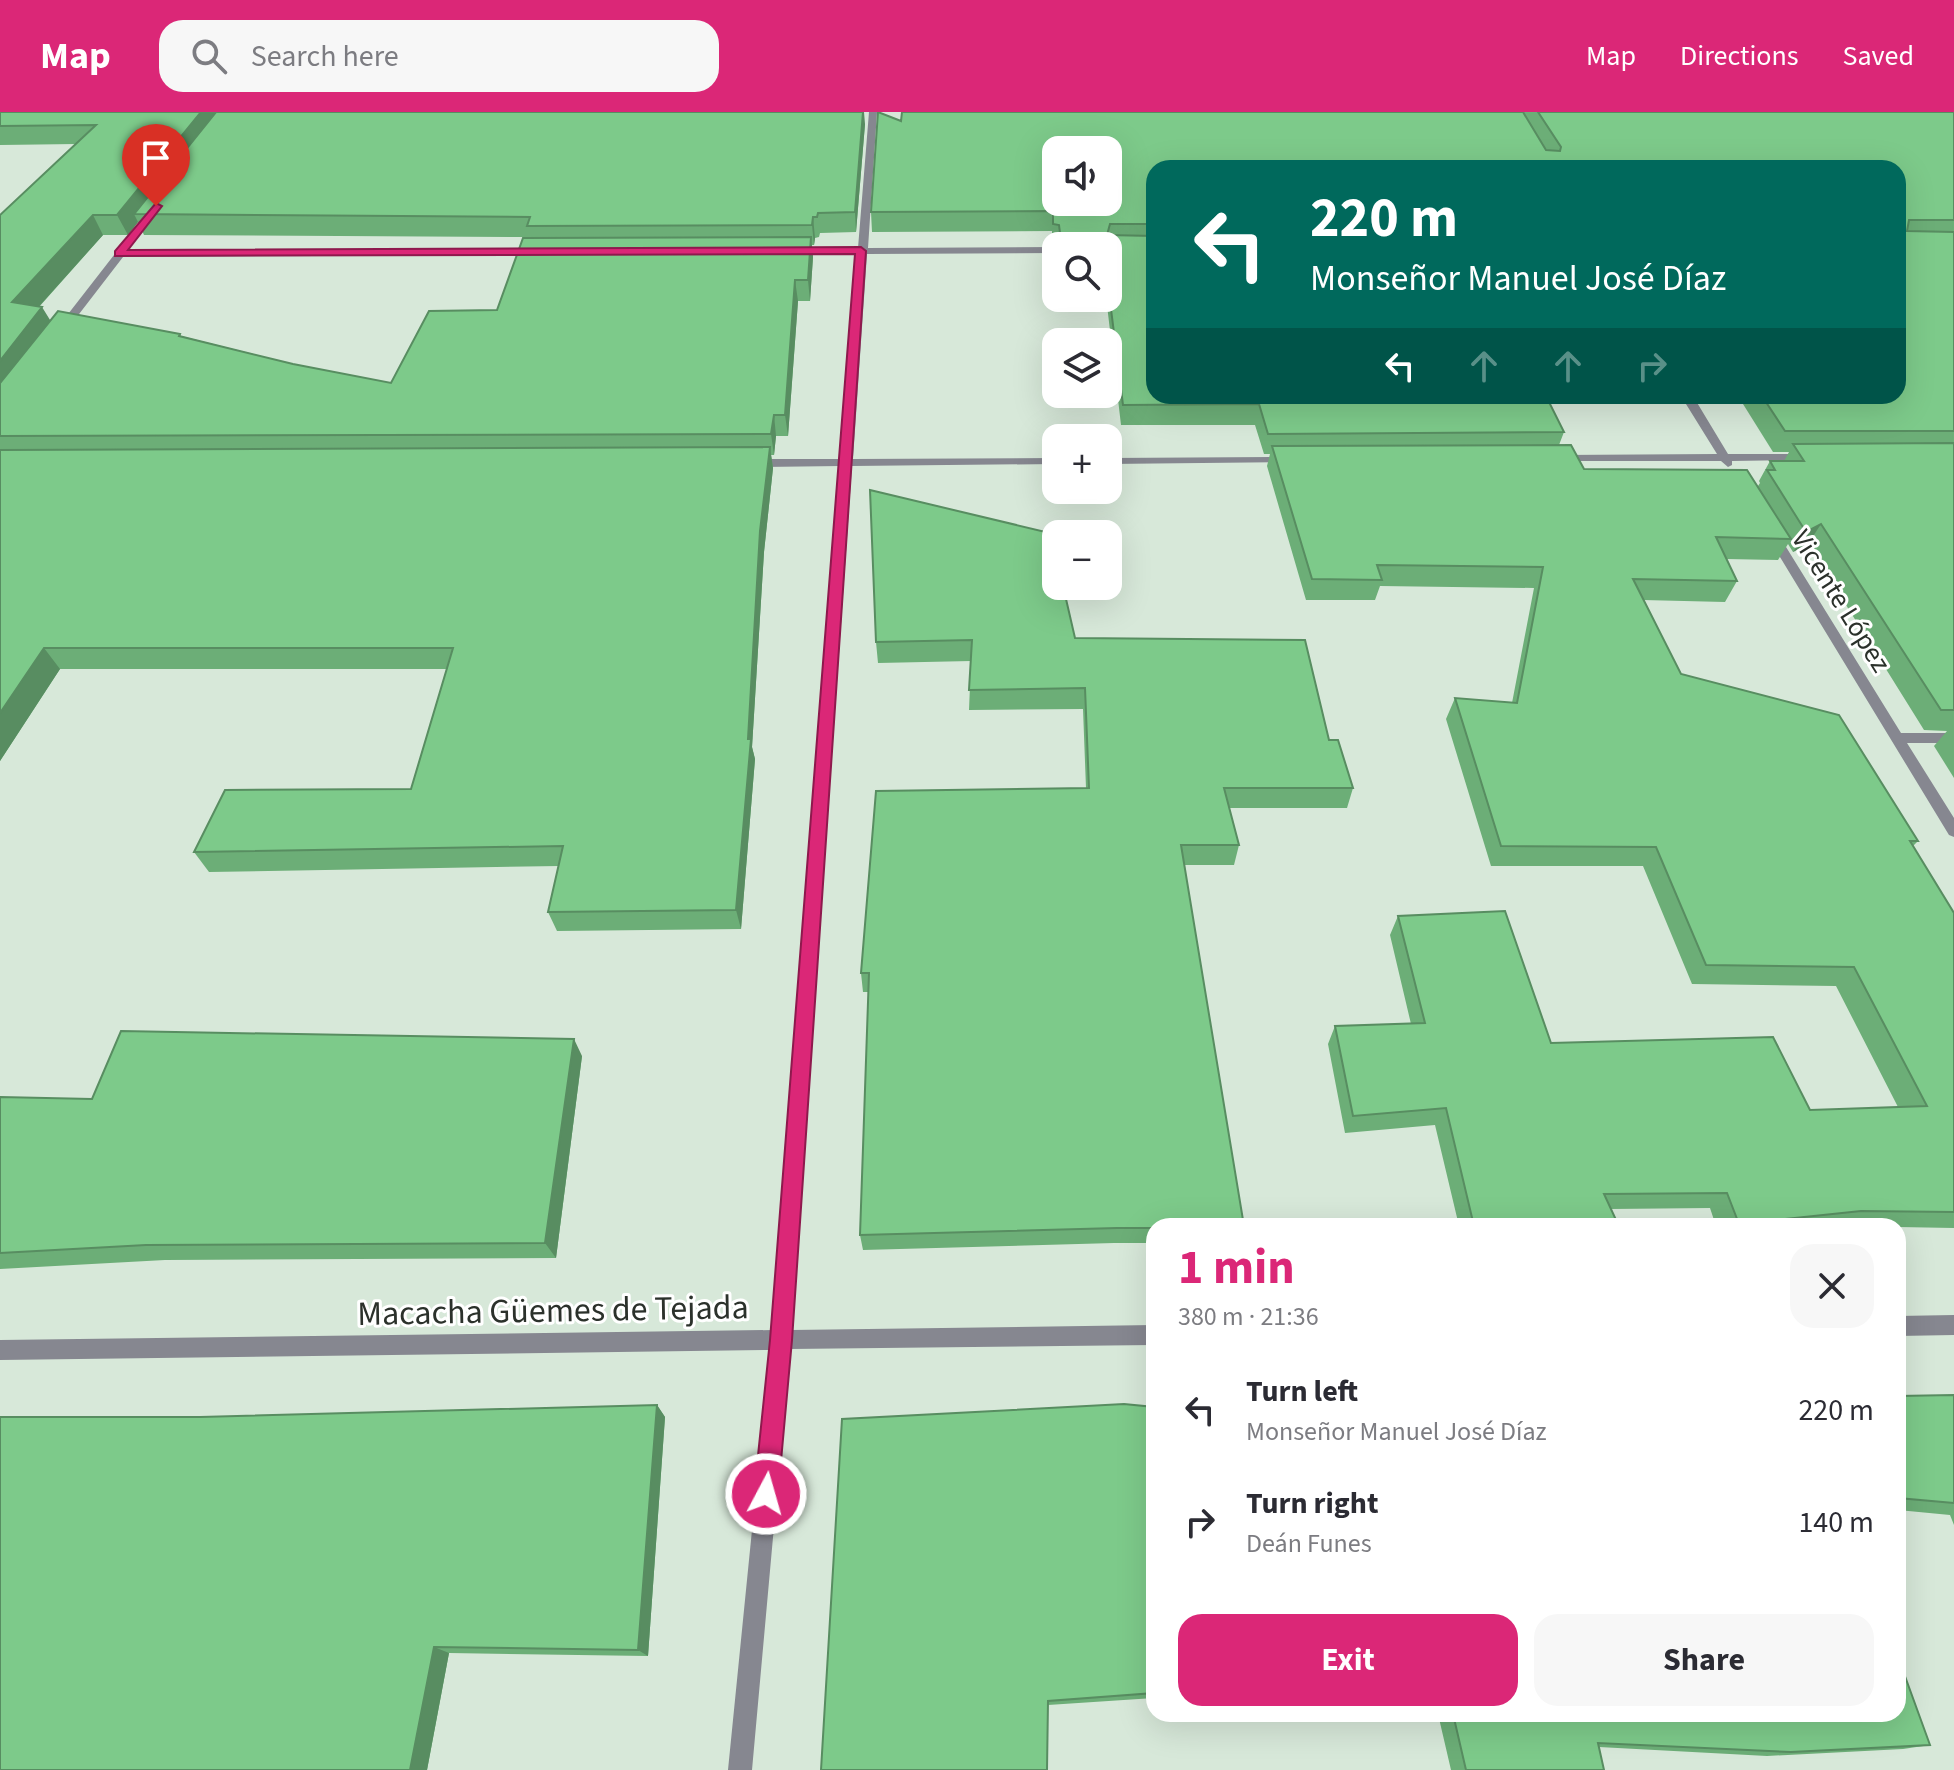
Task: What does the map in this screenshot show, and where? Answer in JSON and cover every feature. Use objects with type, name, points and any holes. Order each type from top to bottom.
[{"type":"street","points":[[740,1770],[781,1340],[844,463],[873,112]]},
{"type":"street","points":[[55,338],[156,206]]},
{"type":"street","points":[[782,251],[1042,250]]},
{"type":"street","points":[[119,254],[545,252]]},
{"type":"street","points":[[1692,404],[1733,471]]},
{"type":"street","points":[[1551,458],[1817,458]]},
{"type":"street","points":[[1122,461],[1298,460]]},
{"type":"street","points":[[733,463],[1042,461]]},
{"type":"street","name":"Vicente López","points":[[1766,524],[1954,831]]},
{"type":"street","points":[[1898,738],[1954,738]]},
{"type":"street","points":[[1906,1326],[1954,1325]]},
{"type":"street","name":"Macacha Güemes de Tejada","points":[[0,1350],[1146,1335]]},
{"type":"building","points":[[0,112],[201,112],[117,215],[93,215],[12,302],[42,307],[0,361],[0,215],[96,125],[0,126]]},
{"type":"building","points":[[216,112],[863,112],[855,212],[818,213],[817,217],[813,217],[812,225],[527,226],[530,217],[134,214]]},
{"type":"building","points":[[878,112],[901,121],[902,112],[1523,112],[1546,150],[1560,151],[1561,147],[1538,112],[1954,112],[1954,220],[1909,220],[1907,231],[1954,232],[1954,431],[1785,431],[1767,404],[1906,404],[1906,160],[1146,160],[1146,224],[1110,224],[1108,232],[1060,232],[1059,225],[1053,224],[1053,216],[1122,216],[1122,136],[1042,136],[1042,211],[871,212]]},
{"type":"building","points":[[1122,235],[1146,236],[1146,404],[1259,404],[1123,405],[1122,328],[1113,328],[1111,312],[1122,312]]},
{"type":"building","points":[[811,237],[808,280],[795,280],[785,415],[774,415],[771,434],[0,436],[0,383],[58,311],[180,334],[293,364],[391,383],[429,311],[497,310],[523,238]]},
{"type":"building","points":[[1259,404],[1550,404],[1564,432],[1268,434]]},
{"type":"building","points":[[1954,443],[1954,710],[1941,710],[1821,524],[1806,532],[1767,470],[1775,470],[1770,461],[1804,461],[1793,444]]},
{"type":"building","points":[[1571,445],[1584,469],[1747,470],[1791,539],[1716,537],[1737,581],[1633,579],[1681,674],[1839,715],[1918,841],[1910,841],[1954,913],[1954,1212],[1861,1211],[1795,1218],[1737,1218],[1727,1193],[1604,1194],[1615,1218],[1472,1218],[1446,1108],[1353,1116],[1335,1026],[1425,1023],[1398,916],[1505,911],[1551,1043],[1773,1037],[1810,1110],[1927,1106],[1854,967],[1706,965],[1656,847],[1501,846],[1455,698],[1517,703],[1543,567],[1377,565],[1382,580],[1312,579],[1272,446]]},
{"type":"building","points":[[770,447],[760,531],[748,739],[751,739],[736,910],[548,912],[563,846],[194,852],[225,790],[411,789],[453,648],[44,648],[0,713],[0,450]]},
{"type":"building","points":[[870,490],[1042,531],[1042,600],[1066,600],[1075,638],[1305,640],[1329,740],[1338,740],[1353,788],[1224,788],[1239,845],[1181,845],[1243,1218],[1146,1218],[1146,1228],[860,1235],[869,973],[861,973],[876,791],[1089,788],[1085,688],[969,690],[972,640],[876,642]]},
{"type":"building","points":[[121,1031],[574,1039],[545,1243],[146,1245],[0,1253],[0,1097],[92,1099]]},
{"type":"building","points":[[1954,1395],[1954,1503],[1906,1499],[1906,1396]]},
{"type":"building","points":[[1124,1404],[1146,1406],[1146,1694],[1048,1701],[1047,1770],[821,1770],[842,1419]]},
{"type":"building","points":[[657,1405],[638,1650],[434,1647],[410,1770],[0,1770],[0,1417],[200,1417]]},
{"type":"building","points":[[1906,1679],[1930,1745],[1791,1752],[1598,1743],[1604,1770],[1466,1770],[1455,1722],[1906,1722]]},
{"type":"route","points":[[156,206],[119,254],[861,251],[781,1340],[766,1494]]}]
